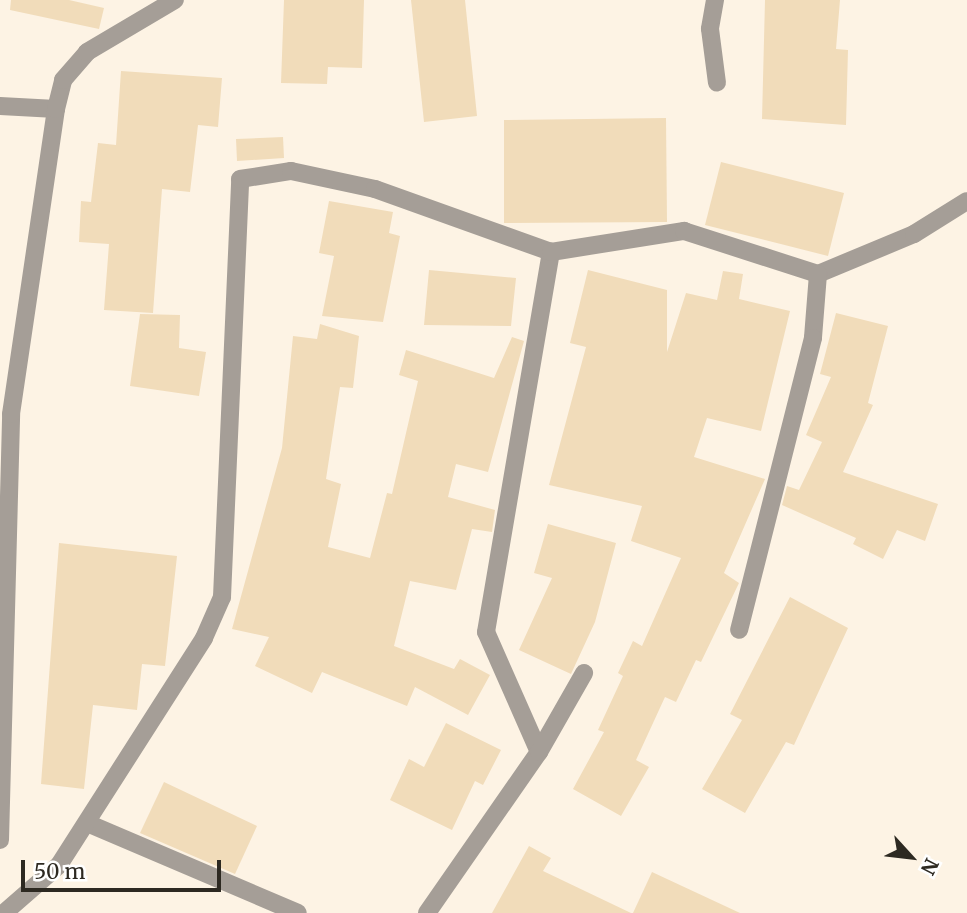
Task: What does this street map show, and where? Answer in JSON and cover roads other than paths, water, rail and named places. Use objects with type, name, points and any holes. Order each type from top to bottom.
[{"type":"street","points":[[0,840],[6,414],[56,109],[63,80],[87,52],[175,0]]},
{"type":"street","points":[[715,0],[710,29],[717,83]]},
{"type":"street","points":[[0,106],[56,109]]},
{"type":"street","points":[[4,913],[59,865],[171,680],[204,638],[222,597],[240,179],[291,171],[375,189],[551,251],[684,231],[818,274],[914,234],[967,201]]},
{"type":"street","points":[[539,752],[486,632],[551,251]]},
{"type":"street","points":[[739,630],[813,338],[818,274]]},
{"type":"street","points":[[427,913],[539,752],[584,673]]},
{"type":"street","points":[[86,823],[298,913]]}]
